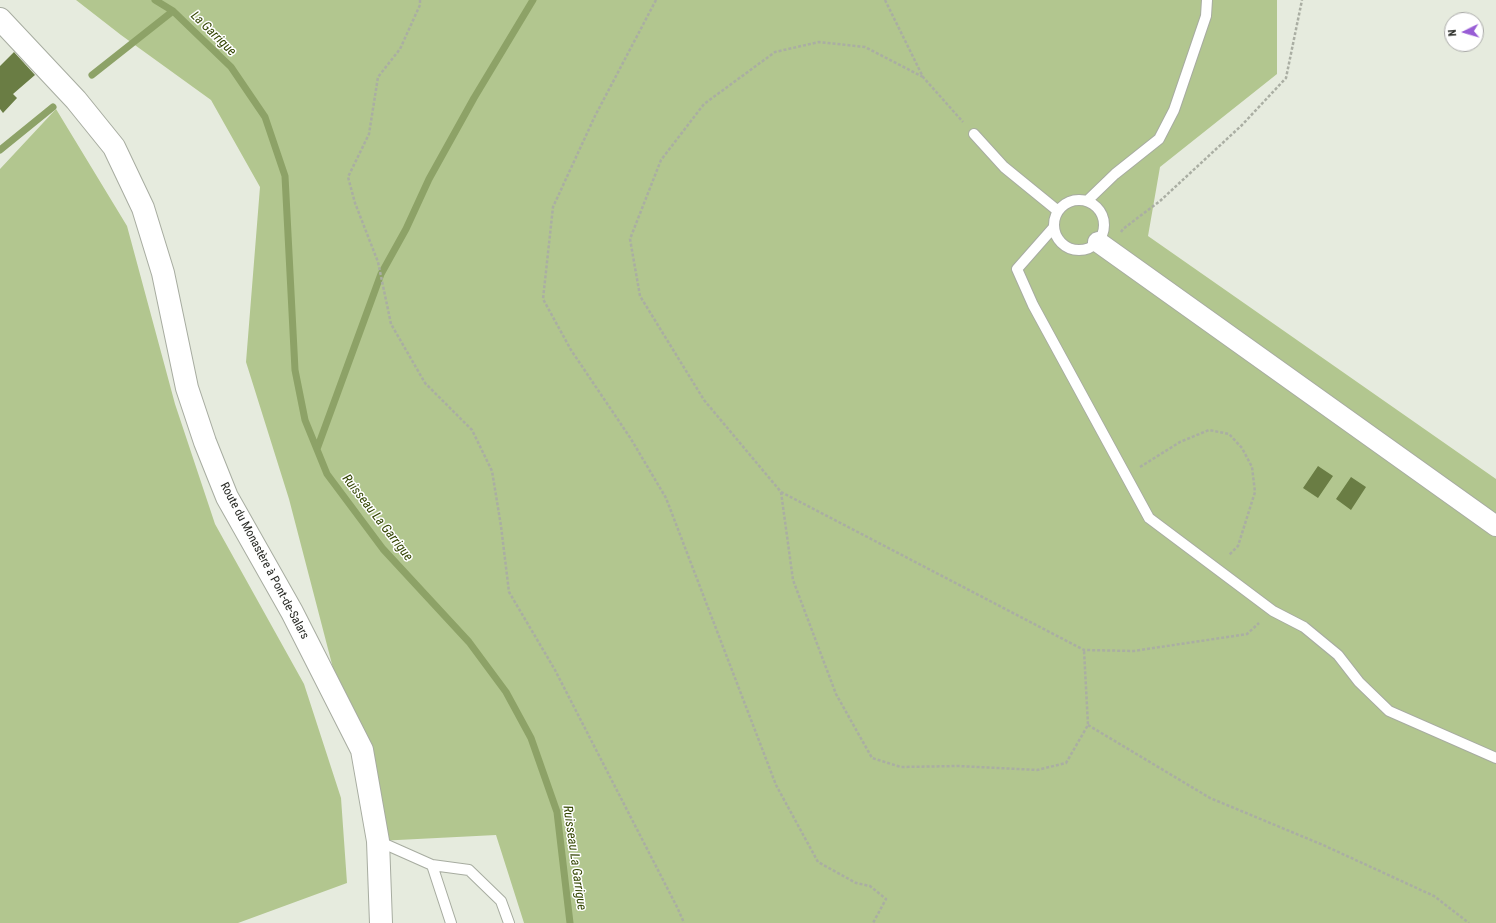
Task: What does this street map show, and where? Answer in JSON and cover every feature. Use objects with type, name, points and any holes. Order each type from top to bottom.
[{"type":"street","name":"Route du Monastère à Pont-de-Salars","points":[[0,19],[76,100],[114,147],[143,208],[163,273],[187,388],[205,442],[227,497],[292,612],[362,750],[378,841],[381,916]]},
{"type":"street","points":[[1098,242],[1496,526]]},
{"type":"lane","points":[[1087,201],[1115,174],[1159,140],[1174,110],[1206,16],[1207,0]]},
{"type":"lane","points":[[974,134],[1004,167],[1058,211]]},
{"type":"lane","points":[[1078,199],[1087,201],[1094,204],[1100,210],[1104,218],[1103,235],[1092,247],[1084,250],[1071,249],[1061,243],[1056,236],[1054,227],[1055,219],[1058,211],[1070,201],[1078,199]]},
{"type":"lane","points":[[1054,227],[1017,269],[1033,305],[1149,518],[1273,610],[1304,626],[1338,655],[1359,682],[1388,711],[1496,758]]},
{"type":"lane","points":[[378,841],[432,865],[469,870],[501,901],[509,923]]},
{"type":"lane","points":[[432,865],[451,923]]},
{"type":"path","points":[[420,0],[420,5],[400,48],[378,77],[369,134],[348,177],[354,203],[378,262],[391,324],[425,383],[472,430],[492,471],[501,526],[509,592],[555,670],[684,923]]},
{"type":"path","points":[[656,0],[596,116],[553,207],[543,299],[571,350],[631,439],[666,498],[776,785],[818,862],[856,883],[870,886],[886,899],[872,923]]},
{"type":"path","points":[[885,0],[923,77],[974,134]]},
{"type":"path","points":[[1123,229],[1160,201],[1242,125],[1286,78],[1302,0]]},
{"type":"path","points":[[923,77],[865,47],[819,42],[775,52],[704,104],[661,160],[630,239],[640,296],[704,400],[781,492],[1084,650],[1134,651],[1247,634],[1273,610]]},
{"type":"path","points":[[1126,476],[1180,442],[1209,430],[1229,434],[1238,443],[1252,467],[1254,492],[1238,546],[1216,568]]},
{"type":"path","points":[[781,492],[793,580],[836,694],[872,758],[901,767],[958,766],[1037,770],[1066,763],[1088,725],[1084,650]]},
{"type":"path","points":[[1088,725],[1210,798],[1323,845],[1434,896],[1469,923]]},
{"type":"green space","points":[[76,0],[1277,0],[1277,74],[1160,167],[1148,236],[1496,479],[1496,923],[524,923],[496,835],[378,841],[289,499],[246,362],[260,187],[211,100],[121,35]]},
{"type":"green space","points":[[56,109],[127,226],[175,404],[215,524],[304,684],[341,798],[347,883],[238,923],[0,923],[0,169]]},
{"type":"building","points":[[14,52],[35,75],[13,94],[17,98],[3,113],[0,109],[0,66]]},
{"type":"building","points":[[1318,466],[1333,476],[1318,498],[1303,488]]},
{"type":"building","points":[[1351,477],[1366,487],[1351,510],[1336,499]]},
{"type":"waterway","name":"Ruisseau La Garrigue","points":[[155,0],[173,11],[231,67],[265,117],[285,176],[295,370],[305,420],[327,474],[383,549],[469,642],[506,692],[531,738],[557,812],[570,923]]},
{"type":"waterway","points":[[317,449],[381,274],[406,229],[429,179],[474,98],[533,0]]},
{"type":"waterway","points":[[92,75],[173,11]]},
{"type":"waterway","points":[[0,150],[53,107]]},
{"type":"water label","name":"La Garrigue","points":[[213,34]]}]
